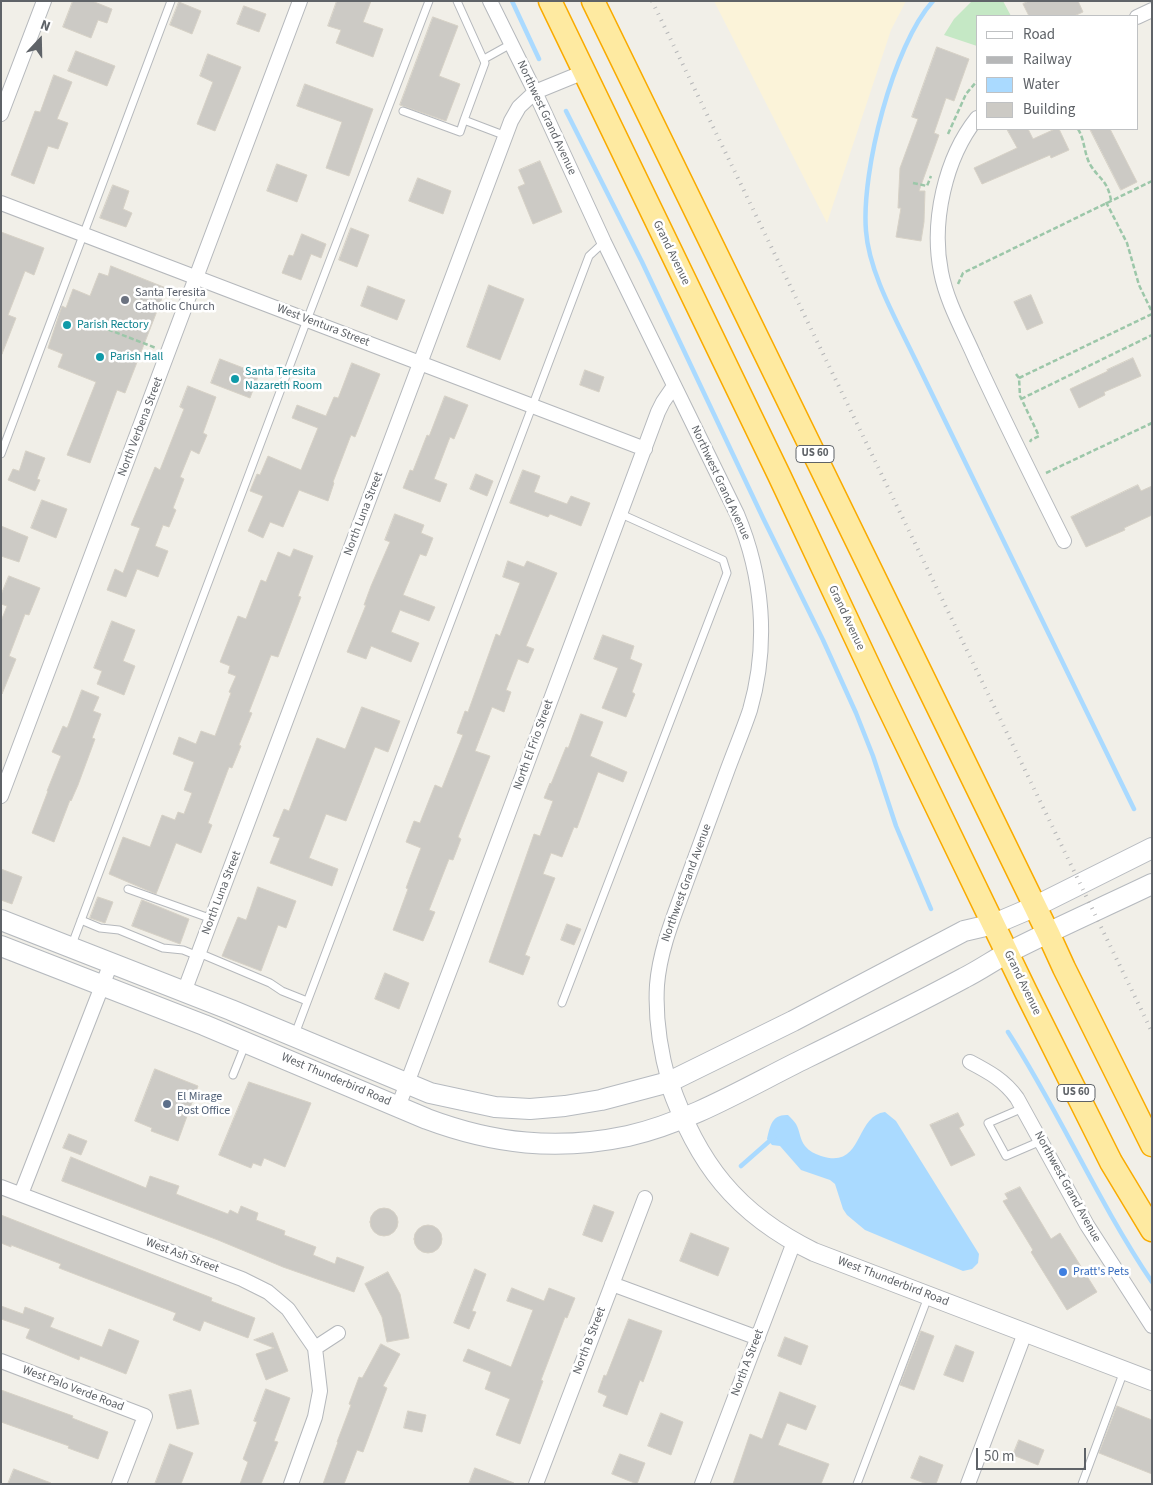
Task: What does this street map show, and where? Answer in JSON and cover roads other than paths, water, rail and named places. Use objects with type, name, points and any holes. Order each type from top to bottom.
[{"type":"highway","name":"Grand Avenue","points":[[550,1],[1007,953],[1111,1162],[1152,1230]]},
{"type":"highway","name":"US 60","points":[[593,1],[1034,907],[1152,1145]]},
{"type":"main road","name":"West Thunderbird Road","points":[[1,920],[294,1036],[430,1093],[495,1107],[530,1109],[601,1100],[669,1082],[794,1020],[964,931],[994,924],[1034,907],[1152,848]]},
{"type":"main road","name":"West Thunderbird Road","points":[[1,946],[459,1130],[517,1143],[566,1144],[607,1140],[630,1135],[682,1118],[879,1022],[1007,953],[1152,884]]},
{"type":"street","points":[[1,114],[44,1]]},
{"type":"street","name":"North Verbena Street","points":[[1,796],[300,1]]},
{"type":"street","name":"Northwest Grand Avenue","points":[[490,1],[535,92],[604,242],[737,514],[750,546],[756,571],[762,625],[758,671],[750,709],[670,926],[660,964],[657,986],[657,1026],[660,1053],[669,1082]]},
{"type":"street","points":[[1138,17],[1152,10]]},
{"type":"street","name":"North Luna Street","points":[[184,992],[506,136],[519,107],[535,92],[584,72]]},
{"type":"street","points":[[976,119],[964,134],[954,156],[941,202],[938,255],[941,274],[947,293],[991,392],[1064,541]]},
{"type":"street","name":"West Ventura Street","points":[[1,203],[645,449]]},
{"type":"street","name":"North El Frio Street","points":[[398,1106],[662,402],[674,386]]},
{"type":"street","points":[[21,1194],[111,963]]},
{"type":"street","name":"Northwest Grand Avenue","points":[[970,1062],[997,1076],[1009,1086],[1087,1225],[1152,1326]]},
{"type":"street","name":"West Thunderbird Road","points":[[669,1082],[682,1118],[709,1167],[737,1200],[758,1218],[794,1242],[814,1252],[1152,1381]]},
{"type":"street","name":"West Ash Street","points":[[1,1186],[242,1279],[268,1292],[288,1309],[315,1348]]},
{"type":"street","name":"North B Street","points":[[536,1484],[645,1198]]},
{"type":"street","name":"North A Street","points":[[702,1484],[794,1242]]},
{"type":"street","points":[[612,1284],[758,1338]]},
{"type":"street","points":[[291,1484],[315,1417],[320,1391],[315,1348],[338,1333]]},
{"type":"street","points":[[968,1484],[1025,1333]]},
{"type":"street","name":"West Palo Verde Road","points":[[1,1361],[145,1416],[119,1484]]},
{"type":"lane","points":[[1,454],[171,1]]},
{"type":"lane","points":[[71,947],[429,1]]},
{"type":"lane","points":[[403,111],[460,132],[485,62],[457,1]]},
{"type":"lane","points":[[484,59],[511,44]]},
{"type":"lane","points":[[464,120],[506,136]]},
{"type":"lane","points":[[294,1036],[588,256],[604,242]]},
{"type":"lane","points":[[562,1004],[727,573],[723,560],[620,514]]},
{"type":"lane","points":[[128,889],[212,919]]},
{"type":"lane","points":[[81,920],[100,928],[119,930],[163,948],[183,950],[198,955],[270,983],[282,991],[307,1001]]},
{"type":"lane","points":[[233,1075],[246,1043]]},
{"type":"lane","points":[[1023,1108],[988,1123],[1006,1156],[1041,1142]]},
{"type":"lane","points":[[857,1484],[929,1296]]},
{"type":"lane","points":[[1082,1484],[1124,1371]]},
{"type":"water","points":[[885,1112],[896,1121],[979,1254],[978,1263],[972,1269],[963,1271],[865,1230],[847,1215],[843,1209],[835,1184],[830,1180],[801,1170],[780,1146],[772,1145],[767,1139],[775,1119],[778,1116],[788,1115],[796,1124],[803,1144],[812,1152],[835,1158],[845,1156],[852,1149],[868,1123],[875,1116]]},
{"type":"waterway","points":[[512,1],[539,59]]},
{"type":"waterway","points":[[933,1],[918,21],[905,47],[893,78],[874,144],[866,206],[868,247],[878,280],[892,313],[1134,809]]},
{"type":"waterway","points":[[566,111],[642,262],[823,640],[856,713],[873,756],[896,826],[931,909]]},
{"type":"waterway","points":[[1008,1032],[1045,1094],[1114,1221],[1152,1282]]},
{"type":"waterway","points":[[741,1166],[774,1137]]},
{"type":"railway","points":[[652,1],[1152,1032]]},
{"type":"place","name":"Santa Teresita Catholic Church","points":[[125,300]]},
{"type":"place","name":"Parish Rectory","points":[[67,325]]},
{"type":"place","name":"Parish Hall","points":[[100,357]]},
{"type":"place","name":"Santa Teresita Nazareth Room","points":[[235,379]]},
{"type":"place","name":"El Mirage Post Office","points":[[167,1104]]},
{"type":"place","name":"Pratt's Pets","points":[[1063,1272]]}]
